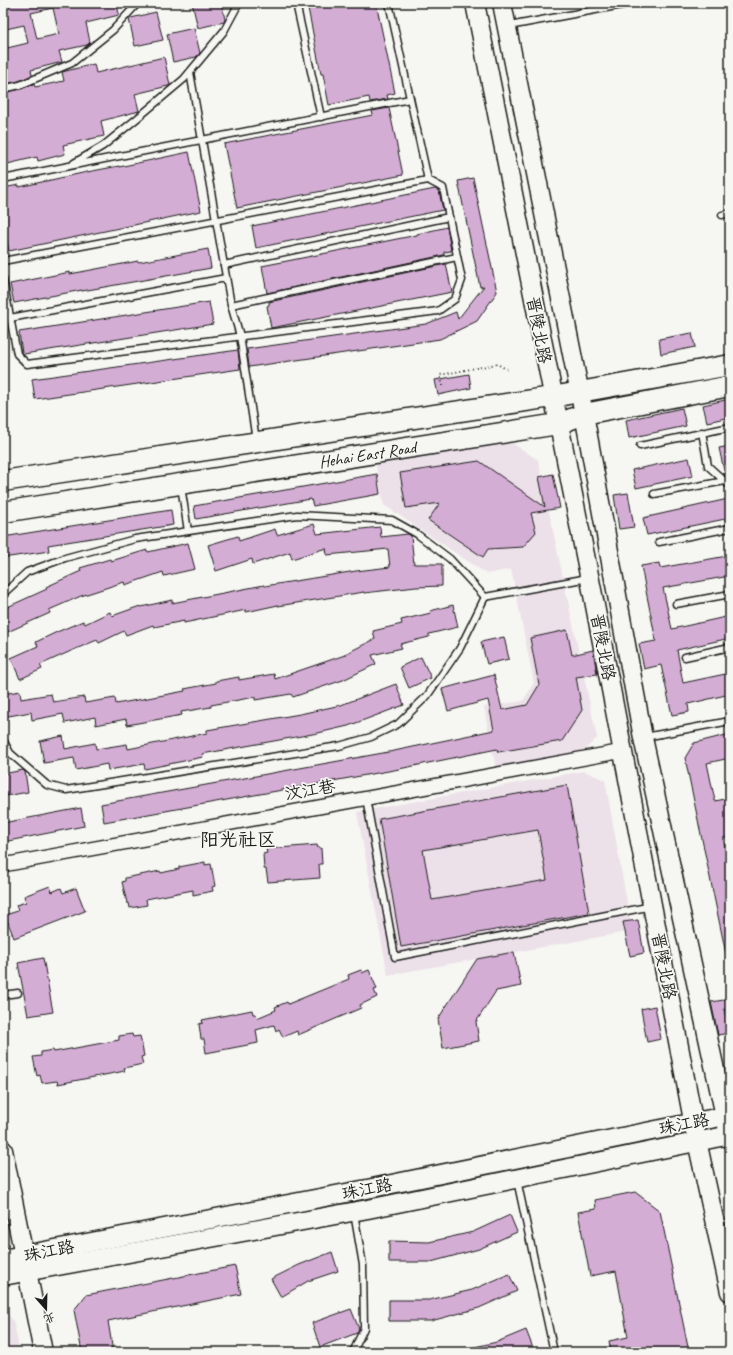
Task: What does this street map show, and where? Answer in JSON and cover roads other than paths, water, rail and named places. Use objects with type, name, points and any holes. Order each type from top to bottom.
[{"type":"main road","name":"晋陵北路","points":[[474,3],[552,396],[590,578],[694,1122],[730,1292]]},
{"type":"main road","name":"晋陵北路","points":[[502,3],[580,391],[643,738],[728,1115],[730,1136]]},
{"type":"main road","name":"Hehai East Road","points":[[3,481],[552,396],[730,365]]},
{"type":"main road","name":"Hehai East Road","points":[[3,512],[558,424],[584,414],[730,386]]},
{"type":"main road","name":"珠江路","points":[[14,1265],[367,1189],[728,1115]]},
{"type":"main road","name":"珠江路","points":[[14,1265],[354,1212],[698,1141],[730,1136]]},
{"type":"main road","points":[[3,1150],[14,1265],[43,1352]]},
{"type":"main road","points":[[3,1212],[32,1352]]},
{"type":"street","name":"汶江巷","points":[[3,865],[623,751]]},
{"type":"lane","points":[[3,89],[20,85],[72,63],[113,30],[138,3]]},
{"type":"lane","points":[[69,166],[103,146],[184,79],[224,31],[239,3]]},
{"type":"lane","points":[[296,3],[321,116]]},
{"type":"lane","points":[[389,3],[428,180]]},
{"type":"lane","points":[[592,3],[593,10]]},
{"type":"lane","points":[[507,26],[633,3]]},
{"type":"lane","points":[[190,72],[231,305],[240,336],[256,442]]},
{"type":"lane","points":[[3,179],[410,99]]},
{"type":"lane","points":[[3,261],[428,180],[443,188],[462,280],[455,299],[438,311],[27,364],[17,354],[3,280]]},
{"type":"lane","points":[[722,215],[730,214]]},
{"type":"lane","points":[[224,265],[449,217]]},
{"type":"lane","points":[[231,305],[457,257]]},
{"type":"lane","points":[[10,318],[226,278]]},
{"type":"lane","points":[[640,446],[730,427]]},
{"type":"lane","points":[[702,432],[708,466],[730,486]]},
{"type":"lane","points":[[654,494],[725,481]]},
{"type":"lane","points":[[180,484],[188,532]]},
{"type":"lane","points":[[3,594],[27,572],[65,558],[136,539],[297,515],[392,520],[417,534],[450,559],[485,597]]},
{"type":"lane","points":[[659,542],[730,528]]},
{"type":"lane","points":[[485,597],[590,578]]},
{"type":"lane","points":[[676,604],[730,594]]},
{"type":"lane","points":[[3,740],[10,753],[47,786],[66,790],[339,746],[371,737],[398,724],[427,696],[460,648],[485,597]]},
{"type":"lane","points":[[685,656],[730,647]]},
{"type":"lane","points":[[643,738],[730,721]]},
{"type":"lane","points":[[366,798],[395,957],[653,906]]},
{"type":"lane","points":[[3,995],[18,993]]},
{"type":"lane","points":[[517,1178],[554,1352]]},
{"type":"lane","points":[[354,1212],[363,1265],[364,1328],[354,1352]]},
{"type":"district","name":"阳光社区","points":[[238,840]]}]
